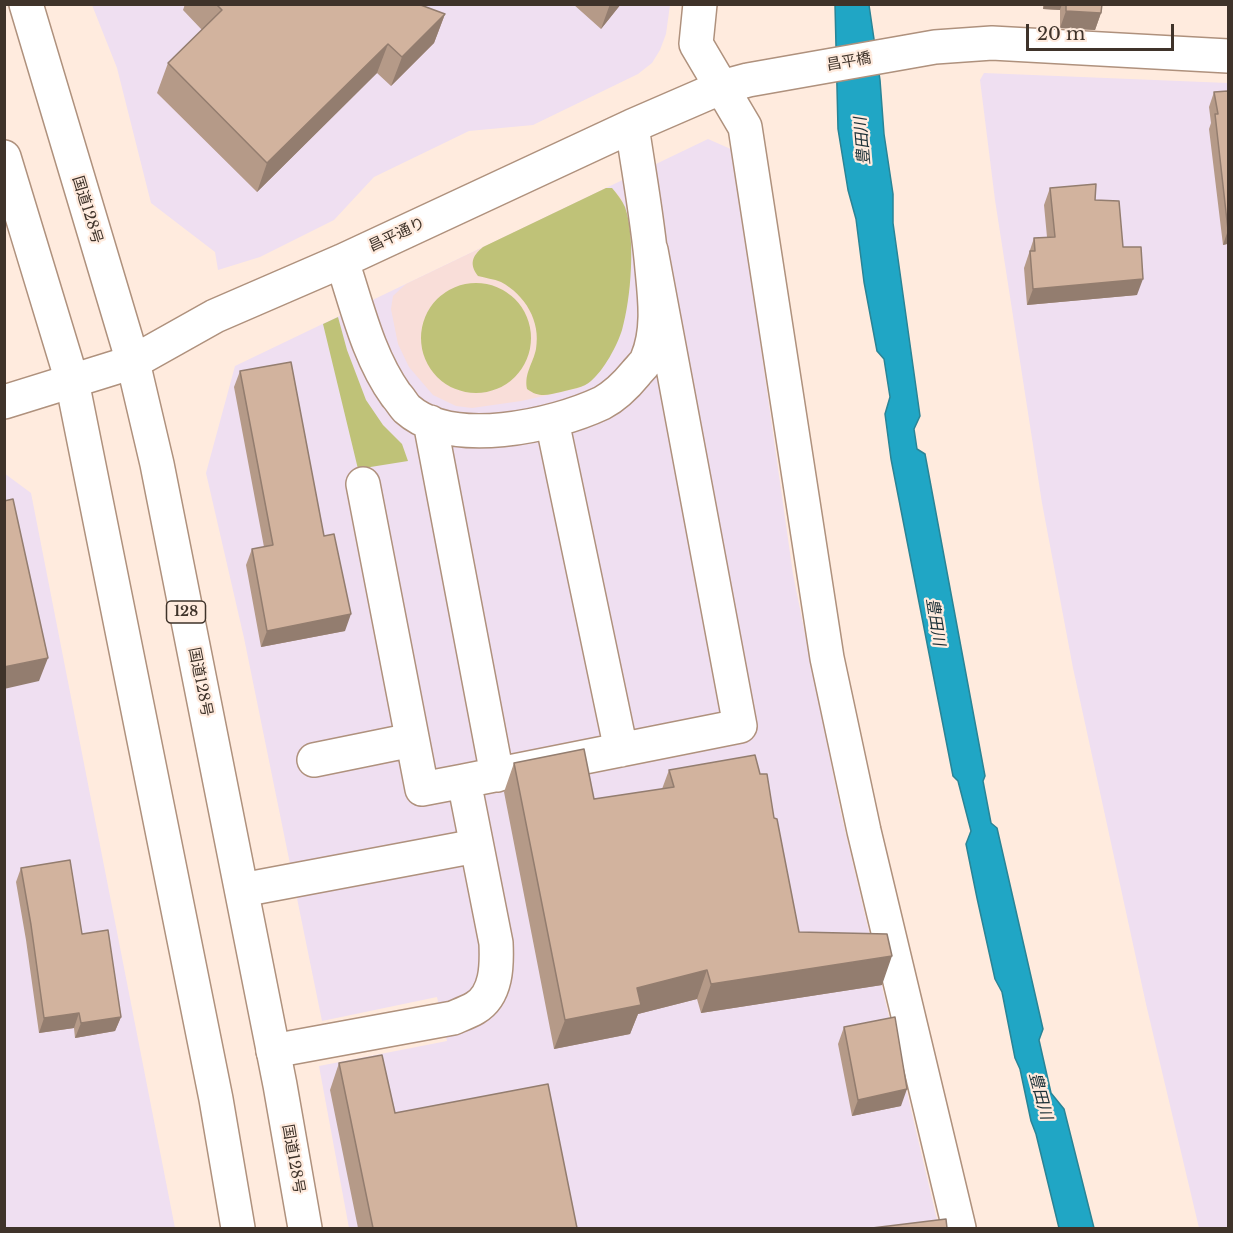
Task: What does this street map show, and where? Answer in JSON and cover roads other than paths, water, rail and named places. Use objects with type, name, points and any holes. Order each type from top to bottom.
[{"type":"main road","name":"国道128号","points":[[26,4],[133,362],[157,464],[242,890],[305,1228]]},
{"type":"main road","points":[[700,4],[696,44],[745,127],[827,658],[864,831],[958,1228]]},
{"type":"main road","name":"昌平橋","points":[[722,87],[764,77],[935,47],[992,43],[1228,56]]},
{"type":"main road","name":"昌平通り","points":[[4,402],[133,362],[215,316],[342,261],[632,126],[722,87]]},
{"type":"main road","points":[[342,261],[365,332],[383,377],[407,409],[430,422],[442,428],[486,432],[552,421],[604,402],[627,384],[646,360],[655,329],[651,250],[632,126]]},
{"type":"main road","points":[[4,157],[72,381],[216,1099],[238,1228]]},
{"type":"main road","points":[[363,484],[422,789],[740,726],[651,250]]},
{"type":"main road","points":[[552,421],[621,750]]},
{"type":"main road","points":[[430,422],[497,775]]},
{"type":"main road","points":[[314,760],[412,740]]},
{"type":"main road","points":[[273,1051],[453,1018],[477,1007],[490,990],[497,968],[496,943],[464,781]]},
{"type":"main road","points":[[242,890],[476,846]]},
{"type":"water","name":"豊田川","points":[[835,5],[869,5],[893,194],[893,223],[920,416],[914,429],[917,449],[925,454],[985,776],[983,781],[991,823],[997,828],[1043,1029],[1039,1040],[1051,1093],[1064,1109],[1094,1228],[1059,1228],[1020,1069],[1015,1058],[1002,992],[995,979],[977,898],[966,844],[971,831],[958,781],[953,776],[891,459],[885,414],[890,397],[884,359],[877,351],[864,282],[856,219],[848,190],[838,129]]}]
